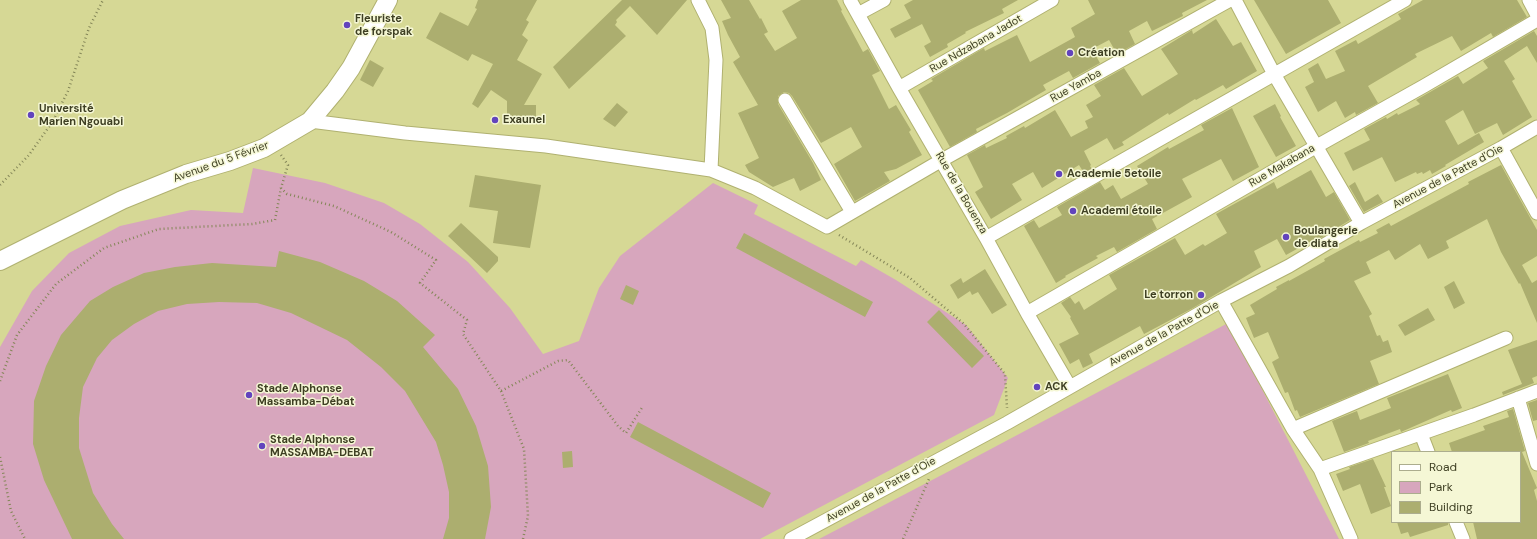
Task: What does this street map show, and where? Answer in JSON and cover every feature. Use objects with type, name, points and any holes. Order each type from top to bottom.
[{"type":"street","name":"Avenue du 5 Février","points":[[0,261],[122,200],[186,174],[230,161],[273,144],[310,121],[335,91],[351,68],[388,0]]},
{"type":"street","name":"Rue de la Bouenza","points":[[850,0],[1070,387]]},
{"type":"street","points":[[858,14],[884,0]]},
{"type":"street","name":"Rue Ndzabana Jadot","points":[[899,88],[1052,0]]},
{"type":"street","name":"Rue Yamba","points":[[827,227],[942,160],[1230,0]]},
{"type":"street","points":[[1235,0],[1274,74],[1361,223]]},
{"type":"street","points":[[986,238],[1405,0]]},
{"type":"street","points":[[1529,0],[1537,15]]},
{"type":"street","points":[[700,1],[712,28],[716,60],[711,170]]},
{"type":"street","name":"Rue Makabana","points":[[1027,313],[1537,20]]},
{"type":"street","points":[[785,100],[852,212]]},
{"type":"street","points":[[310,121],[405,133],[546,146],[711,170],[755,188],[827,227]]},
{"type":"street","name":"Avenue de la Patte d'Oie","points":[[791,539],[1007,423],[1221,301],[1289,266],[1361,223],[1537,127]]},
{"type":"street","points":[[1501,148],[1537,213]]},
{"type":"street","points":[[1221,301],[1293,429],[1320,469],[1351,539]]},
{"type":"street","points":[[1293,429],[1506,338]]},
{"type":"street","points":[[1320,469],[1421,434],[1537,391]]},
{"type":"street","points":[[1518,398],[1537,464]]},
{"type":"street","points":[[1421,434],[1428,451]]},
{"type":"street","points":[[1456,523],[1463,539]]},
{"type":"path","points":[[0,185],[29,155],[53,121],[68,91],[89,28],[103,0]]},
{"type":"path","points":[[0,381],[17,335],[56,284],[104,248],[159,229],[252,224],[275,220],[281,188],[288,165],[273,144]]},
{"type":"path","points":[[281,188],[288,194],[334,206],[391,232],[436,260],[420,283],[467,320],[463,334],[501,391],[524,449],[528,516],[523,539]]},
{"type":"path","points":[[827,227],[910,278],[964,324],[1004,374],[1007,399],[1007,423]]},
{"type":"path","points":[[501,391],[558,361],[568,360],[618,426],[626,433],[643,406]]},
{"type":"path","points":[[0,457],[11,511],[25,539]]},
{"type":"path","points":[[903,539],[937,460]]},
{"type":"green space","points":[[253,168],[325,183],[384,203],[420,224],[468,262],[510,308],[543,354],[579,341],[599,288],[620,256],[713,183],[758,205],[754,214],[856,266],[861,260],[896,280],[966,325],[1008,378],[994,415],[760,539],[0,539],[0,347],[32,291],[69,253],[120,226],[191,210],[243,213]]},
{"type":"green space","points":[[1228,323],[1339,539],[819,539],[957,467]]},
{"type":"building","points":[[478,0],[537,0],[526,20],[529,22],[522,35],[528,40],[517,60],[542,74],[524,105],[536,105],[536,121],[507,120],[507,101],[491,90],[478,108],[472,104],[493,64],[472,54],[468,61],[426,38],[440,12],[468,26],[477,9],[475,8]]},
{"type":"building","points":[[622,0],[687,0],[657,35],[630,6],[616,20],[617,22],[615,25],[626,36],[569,89],[553,67]]},
{"type":"building","points":[[721,0],[749,0],[760,19],[761,18],[768,32],[764,34],[775,51],[797,38],[782,11],[801,0],[837,0],[842,10],[841,11],[863,52],[868,49],[880,71],[872,75],[889,109],[896,105],[911,130],[909,132],[922,155],[896,169],[884,172],[890,181],[855,201],[834,164],[862,147],[851,127],[821,143],[792,96],[789,93],[784,92],[778,96],[778,104],[813,163],[821,180],[800,191],[794,178],[773,187],[749,172],[745,165],[759,158],[738,113],[758,105],[733,62],[740,57],[722,21],[731,18]]},
{"type":"building","points":[[913,0],[1018,0],[1002,9],[1004,13],[965,32],[966,33],[947,44],[948,47],[930,57],[924,46],[931,42],[922,24],[895,38],[890,29],[911,18],[904,5]]},
{"type":"building","points":[[1088,0],[1207,0],[1182,13],[1183,16],[1152,31],[1147,21],[1129,31],[1135,44],[1117,54],[1109,40],[1092,49],[1100,63],[1073,78],[1069,71],[1043,85],[1046,90],[976,129],[977,132],[950,147],[918,90],[933,81],[931,79],[984,48],[985,51],[1017,35],[1030,62],[1075,37],[1071,28],[1095,14]]},
{"type":"building","points":[[1254,0],[1328,0],[1341,23],[1286,54]]},
{"type":"building","points":[[1423,0],[1517,0],[1527,17],[1493,37],[1491,33],[1461,51],[1452,36],[1415,54],[1417,57],[1368,86],[1378,103],[1356,115],[1355,112],[1345,118],[1336,101],[1318,112],[1305,87],[1314,82],[1308,69],[1318,63],[1326,79],[1345,71],[1335,51],[1356,40],[1358,44],[1401,19],[1398,14]]},
{"type":"building","points":[[1216,19],[1233,46],[1241,42],[1257,71],[1226,89],[1223,85],[1196,100],[1195,99],[1169,115],[1168,113],[1122,142],[1124,145],[1114,150],[1107,138],[1084,151],[1092,169],[1084,173],[1079,165],[1042,188],[1033,172],[1012,184],[1022,200],[991,219],[975,192],[983,187],[967,155],[985,145],[986,148],[1007,138],[1006,136],[1024,126],[1025,128],[1055,110],[1071,137],[1088,128],[1085,121],[1093,117],[1086,105],[1101,96],[1094,85],[1124,68],[1142,96],[1178,74],[1161,49],[1192,30],[1193,34]]},
{"type":"building","points":[[1534,31],[1537,36],[1537,63],[1527,46],[1504,61],[1515,79],[1512,81],[1532,117],[1503,135],[1497,123],[1475,134],[1463,110],[1445,121],[1458,145],[1479,133],[1484,142],[1432,174],[1430,170],[1423,174],[1422,172],[1417,174],[1416,172],[1395,182],[1382,157],[1353,171],[1344,153],[1370,140],[1364,129],[1386,117],[1387,119],[1397,113],[1398,115],[1420,104],[1416,100],[1458,76],[1463,84],[1488,68],[1483,61]]},
{"type":"building","points":[[370,60],[384,68],[373,87],[360,80]]},
{"type":"building","points":[[617,103],[628,112],[615,127],[603,119]]},
{"type":"building","points":[[1275,104],[1281,116],[1280,117],[1296,146],[1276,157],[1253,116]]},
{"type":"building","points":[[1232,108],[1259,167],[1233,181],[1221,159],[1182,179],[1192,197],[1152,219],[1157,229],[1117,252],[1114,247],[1096,256],[1098,258],[1065,276],[1066,277],[1056,283],[1024,226],[1034,220],[1039,228],[1062,215],[1057,207],[1100,182],[1105,190],[1113,185],[1121,199],[1148,184],[1137,166],[1168,147],[1169,149],[1204,130],[1201,125]]},
{"type":"building","points":[[1501,165],[1537,230],[1537,256],[1522,265],[1532,283],[1537,280],[1537,323],[1520,283],[1519,284],[1501,252],[1487,219],[1446,241],[1449,248],[1428,259],[1420,244],[1395,260],[1389,250],[1366,262],[1371,273],[1354,281],[1372,314],[1369,316],[1377,336],[1380,335],[1383,342],[1388,340],[1392,352],[1370,361],[1379,384],[1300,417],[1297,410],[1295,411],[1288,392],[1285,393],[1272,362],[1279,358],[1268,332],[1254,338],[1246,318],[1255,314],[1250,305],[1277,289],[1276,287],[1325,261],[1324,259],[1359,240],[1360,242],[1378,233],[1376,230],[1389,223],[1391,226]]},
{"type":"building","points":[[1311,170],[1326,197],[1334,192],[1350,220],[1314,242],[1313,240],[1286,255],[1277,239],[1254,251],[1261,267],[1193,308],[1144,334],[1140,326],[1089,354],[1093,363],[1083,368],[1079,359],[1070,364],[1059,344],[1079,334],[1070,318],[1071,317],[1061,303],[1070,297],[1075,304],[1079,301],[1084,310],[1117,289],[1109,275],[1175,238],[1185,255],[1203,244],[1205,246],[1227,233],[1216,214],[1274,182],[1277,189]]},
{"type":"building","points":[[475,175],[541,185],[530,248],[493,243],[498,211],[469,207]]},
{"type":"building","points":[[1355,182],[1365,202],[1378,194],[1383,202],[1364,212],[1349,186]]},
{"type":"building","points":[[461,223],[498,257],[498,261],[487,273],[448,236]]},
{"type":"building","points":[[744,233],[873,302],[865,317],[736,248]]},
{"type":"building","points":[[279,251],[320,262],[364,281],[397,301],[435,335],[423,347],[458,389],[476,426],[488,466],[491,507],[485,539],[443,539],[449,518],[449,492],[436,442],[405,391],[381,367],[347,340],[291,313],[257,303],[219,302],[187,304],[158,311],[134,324],[112,340],[97,358],[83,387],[79,418],[79,448],[93,493],[112,524],[124,539],[72,539],[44,480],[33,444],[34,401],[46,366],[61,335],[90,301],[113,287],[144,273],[175,267],[212,263],[276,267]]},
{"type":"building","points":[[985,269],[1007,305],[992,314],[978,292],[972,295],[970,291],[958,299],[950,285],[961,278],[963,283]]},
{"type":"building","points":[[1454,281],[1465,303],[1454,309],[1444,287]]},
{"type":"building","points":[[626,285],[639,291],[633,305],[620,299]]},
{"type":"building","points":[[1428,308],[1435,320],[1405,336],[1398,325]]},
{"type":"building","points":[[939,310],[984,356],[972,368],[927,322]]},
{"type":"building","points":[[1537,340],[1537,376],[1532,378],[1534,383],[1503,395],[1502,392],[1522,384],[1508,350]]},
{"type":"building","points":[[1448,374],[1462,408],[1452,412],[1451,410],[1401,432],[1400,429],[1344,452],[1332,421],[1357,411],[1360,420],[1391,408],[1387,398]]},
{"type":"building","points":[[1537,400],[1537,420],[1533,421],[1528,403]]},
{"type":"building","points":[[1513,409],[1525,451],[1522,452],[1537,488],[1534,490],[1537,501],[1537,539],[1477,539],[1473,523],[1521,523],[1521,451],[1452,451],[1449,443],[1485,430],[1483,426],[1509,417],[1507,411]]},
{"type":"building","points":[[638,422],[771,493],[763,508],[630,437]]},
{"type":"building","points":[[572,451],[573,467],[563,468],[562,452]]},
{"type":"building","points":[[1373,459],[1386,487],[1384,487],[1391,506],[1371,514],[1360,484],[1343,491],[1336,474],[1350,469],[1349,467]]},
{"type":"building","points":[[1397,523],[1448,523],[1448,525],[1410,537],[1408,532],[1401,534]]},
{"type":"place","name":"Fleuriste de forspak","points":[[347,25]]},
{"type":"place","name":"Création","points":[[1070,53]]},
{"type":"place","name":"Université Marien Ngouabi","points":[[31,115]]},
{"type":"place","name":"Exaunel","points":[[495,120]]},
{"type":"place","name":"Academie 5etoile","points":[[1059,174]]},
{"type":"place","name":"Academi étoile","points":[[1073,211]]},
{"type":"place","name":"Boulangerie de diata","points":[[1286,237]]},
{"type":"place","name":"Le torron","points":[[1201,295]]},
{"type":"place","name":"ACK","points":[[1037,387]]},
{"type":"place","name":"Stade Alphonse Massamba-Débat","points":[[249,395]]},
{"type":"place","name":"Stade Alphonse MASSAMBA-DEBAT","points":[[262,446]]}]
